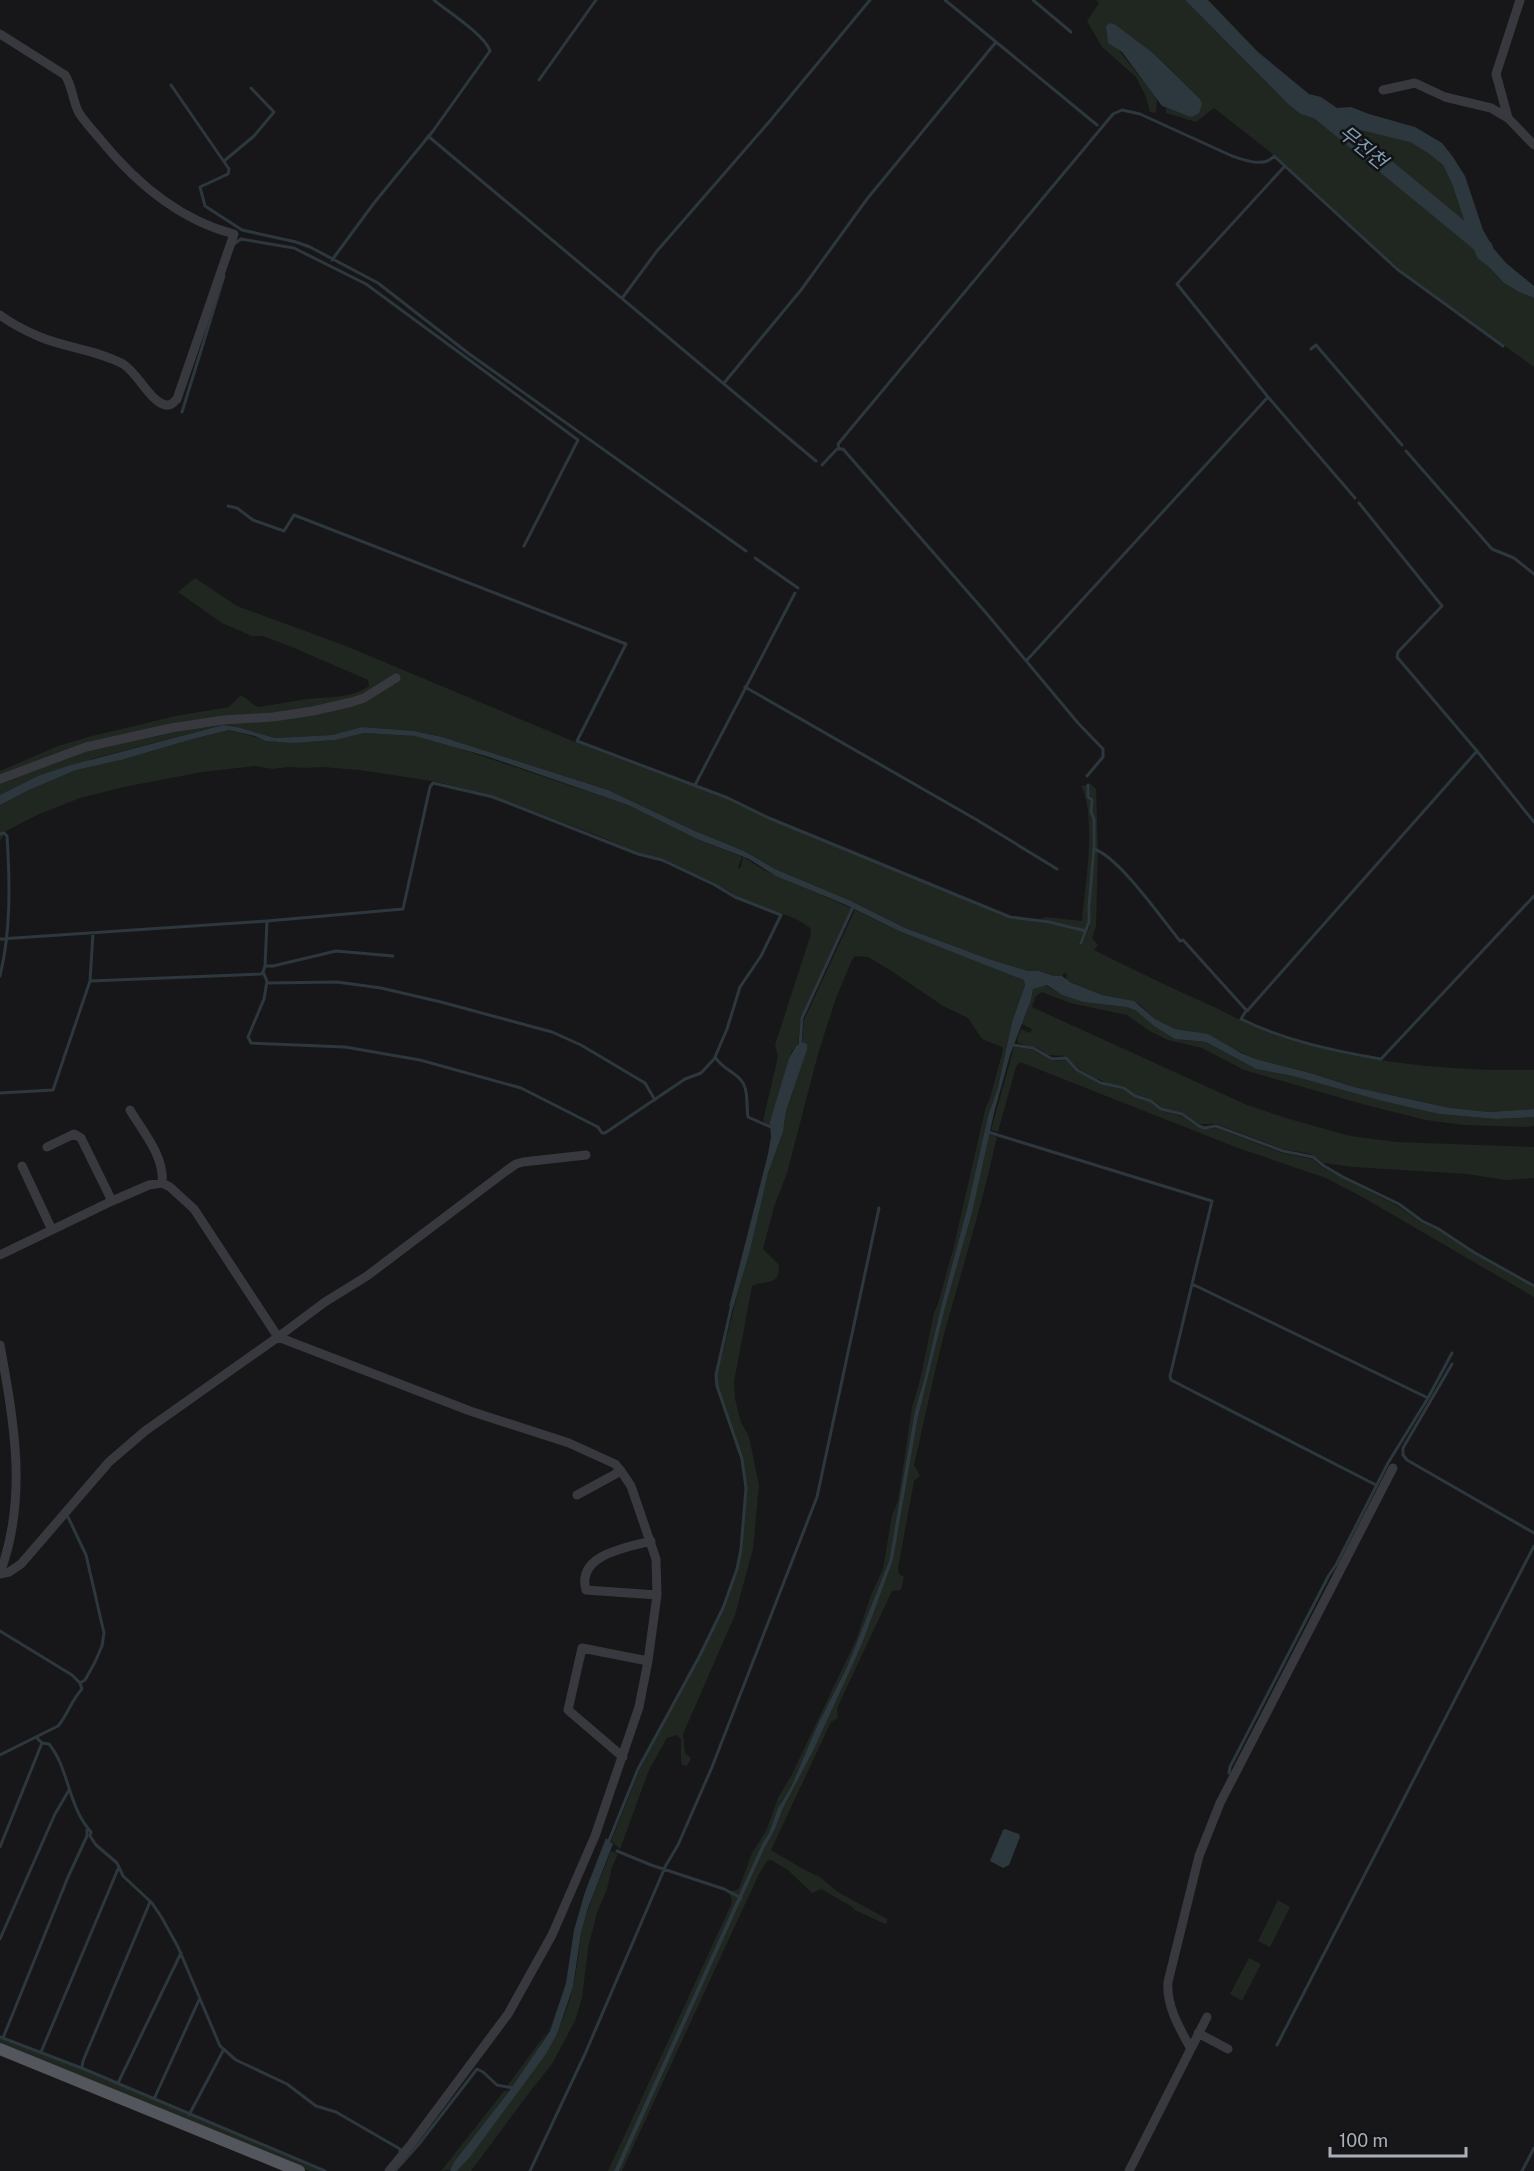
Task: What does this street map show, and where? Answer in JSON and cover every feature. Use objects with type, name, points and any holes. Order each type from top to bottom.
[{"type":"main road","points":[[0,2049],[299,2171]]},
{"type":"street","points":[[1508,118],[1496,74],[1520,0]]},
{"type":"street","points":[[0,34],[65,75],[71,84],[72,98],[80,115],[137,180],[159,198],[191,218],[234,234],[177,399],[171,405],[159,402],[138,377],[124,365],[98,354],[41,338],[0,315]]},
{"type":"street","points":[[1383,90],[1415,83],[1445,97],[1491,108],[1508,118],[1534,145]]},
{"type":"street","points":[[0,779],[86,747],[161,730],[223,720],[273,717],[352,702],[364,698],[396,678]]},
{"type":"street","points":[[130,1110],[159,1158],[163,1174],[162,1183]]},
{"type":"street","points":[[47,1147],[74,1134],[81,1138],[112,1201]]},
{"type":"street","points":[[0,1574],[9,1572],[21,1564],[109,1462],[145,1431],[278,1338],[325,1302],[367,1276],[516,1164],[586,1155]]},
{"type":"street","points":[[22,1167],[52,1230]]},
{"type":"street","points":[[0,1255],[112,1201],[149,1185],[162,1183],[170,1187],[194,1209],[278,1338],[470,1411],[569,1443],[615,1464],[631,1486],[656,1559],[657,1595],[639,1707],[623,1757],[595,1836],[552,1935],[520,1994],[508,2014],[389,2171]]},
{"type":"street","points":[[0,1345],[16,1446],[14,1518],[7,1555],[0,1574]]},
{"type":"street","points":[[1191,2049],[1179,2027],[1167,1994],[1199,1856],[1220,1803],[1393,1468]]},
{"type":"street","points":[[577,1495],[621,1471]]},
{"type":"street","points":[[651,1541],[619,1549],[594,1562],[586,1572],[584,1583],[586,1590],[657,1595]]},
{"type":"street","points":[[623,1757],[568,1710],[582,1648],[648,1661]]},
{"type":"street","points":[[1129,2171],[1207,2017]]},
{"type":"street","points":[[1198,2033],[1228,2049]]},
{"type":"shaded area","points":[[1096,0],[1185,0],[1288,104],[1410,142],[1443,165],[1452,184],[1477,258],[1504,283],[1534,298],[1534,367],[1398,268],[1274,155],[1214,108],[1196,122],[1166,113],[1166,108],[1188,116],[1200,99],[1153,53],[1116,25],[1117,48],[1157,100],[1156,112],[1150,112],[1146,97],[1136,77],[1102,47],[1087,21],[1099,3]]},
{"type":"shaded area","points":[[1185,0],[1208,0],[1258,52],[1309,94],[1321,97],[1337,108],[1351,107],[1415,127],[1442,143],[1465,176],[1483,230],[1494,249],[1506,263],[1534,286],[1534,298],[1504,283],[1477,258],[1452,184],[1443,165],[1410,142],[1301,114],[1288,104]]},
{"type":"shaded area","points":[[1110,23],[1153,53],[1200,99],[1202,104],[1199,113],[1192,117],[1162,106],[1122,52],[1108,43],[1106,26]]},
{"type":"shaded area","points":[[195,578],[237,606],[346,646],[575,742],[728,799],[769,819],[951,892],[1003,916],[1081,929],[1085,932],[1079,942],[1082,944],[1090,926],[1092,860],[1094,851],[1098,851],[1096,926],[1092,938],[1098,945],[1094,950],[1245,1022],[1296,1041],[1329,1050],[1431,1066],[1534,1070],[1534,1109],[1489,1112],[1450,1108],[1354,1087],[1259,1060],[1195,1032],[1175,1029],[1155,1019],[1139,1004],[1102,995],[1066,980],[1067,974],[1054,976],[1039,971],[1028,971],[905,928],[851,901],[775,869],[744,851],[695,831],[608,790],[442,737],[414,731],[362,727],[332,735],[275,738],[223,725],[95,758],[0,795],[0,771],[58,746],[176,716],[229,707],[240,696],[259,707],[345,696],[369,686],[368,680],[292,647],[263,636],[252,636],[222,623],[178,592]]},
{"type":"shaded area","points":[[223,725],[275,738],[332,735],[362,727],[414,731],[442,737],[608,790],[695,831],[744,851],[775,869],[851,901],[905,928],[1028,971],[1062,976],[1070,982],[1102,995],[1134,1001],[1155,1019],[1175,1029],[1208,1034],[1241,1053],[1259,1060],[1354,1087],[1450,1108],[1489,1112],[1534,1109],[1534,1117],[1496,1119],[1439,1114],[1382,1101],[1293,1076],[1256,1069],[1206,1042],[1175,1039],[1154,1026],[1135,1010],[1126,1007],[1083,1002],[1062,995],[1047,985],[1033,989],[1010,1055],[994,1113],[973,1209],[918,1417],[893,1560],[862,1644],[812,1753],[764,1849],[619,2171],[614,2171],[769,1833],[778,1808],[791,1787],[818,1724],[847,1667],[889,1561],[915,1410],[967,1209],[988,1116],[998,1087],[1012,1022],[1025,985],[1024,980],[899,931],[844,904],[776,876],[749,859],[697,839],[628,805],[486,756],[415,736],[364,733],[335,740],[292,743],[266,741],[229,730],[76,770],[0,805],[0,795],[38,776],[71,765]]},
{"type":"shaded area","points":[[229,730],[274,742],[328,741],[364,733],[415,736],[443,743],[628,805],[697,839],[742,857],[739,869],[743,857],[764,870],[851,908],[801,1018],[798,1044],[789,1058],[770,1126],[763,1121],[778,1056],[775,1045],[811,929],[792,917],[748,902],[662,859],[638,853],[493,796],[438,782],[360,770],[322,767],[273,769],[255,766],[202,772],[80,798],[37,815],[6,831],[0,841],[0,805],[29,790],[76,770]]},
{"type":"shaded area","points":[[1090,783],[1096,789],[1098,849],[1095,849],[1095,818],[1092,812],[1092,800],[1089,796]]},
{"type":"shaded area","points":[[1088,785],[1087,797],[1091,800],[1090,813],[1093,816],[1093,828],[1088,922],[1085,931],[1076,927],[1037,921],[1045,917],[1082,921],[1089,833],[1086,799],[1081,786]]},
{"type":"shaded area","points":[[855,910],[899,931],[1018,977],[1024,980],[1025,985],[1012,1022],[998,1087],[988,1116],[967,1209],[915,1410],[889,1561],[847,1667],[818,1724],[791,1787],[781,1802],[739,1896],[730,1891],[739,1888],[752,1853],[766,1831],[778,1798],[791,1776],[856,1640],[871,1595],[883,1569],[892,1515],[898,1501],[912,1407],[934,1313],[954,1246],[985,1110],[1003,1050],[1002,1047],[982,1039],[968,1018],[943,1006],[890,970],[868,957],[855,956],[852,960],[836,998],[818,1054],[787,1173],[774,1207],[763,1249],[779,1265],[779,1272],[774,1280],[752,1286],[734,1382],[735,1399],[741,1422],[749,1437],[759,1485],[753,1549],[735,1615],[683,1734],[685,1753],[691,1758],[687,1766],[682,1765],[681,1739],[677,1735],[667,1738],[649,1770],[620,1849],[611,1841],[640,1769],[724,1607],[738,1569],[742,1549],[746,1477],[743,1460],[718,1386],[717,1375],[768,1173],[783,1132],[786,1111],[807,1050],[807,1044],[802,1042],[804,1020]]},
{"type":"shaded area","points":[[1044,984],[1062,995],[1083,1002],[1135,1010],[1154,1026],[1181,1040],[1206,1042],[1256,1069],[1293,1076],[1439,1114],[1496,1119],[1534,1117],[1534,1126],[1525,1127],[1464,1125],[1426,1120],[1244,1070],[1202,1048],[1168,1040],[1148,1030],[1127,1015],[1070,1003],[1042,992],[1036,996],[1032,1007],[1247,1105],[1350,1136],[1397,1142],[1534,1147],[1534,1178],[1506,1180],[1467,1174],[1324,1163],[1311,1154],[1283,1149],[1217,1124],[1199,1124],[1183,1113],[1163,1108],[1153,1100],[1136,1095],[1124,1086],[1110,1084],[1091,1076],[1064,1056],[1047,1055],[1037,1048],[1018,1043],[1017,1039],[1021,1029],[1030,1033],[1032,1029],[1022,1024],[1033,989]]},
{"type":"shaded area","points":[[802,1042],[807,1044],[807,1050],[786,1111],[783,1132],[768,1173],[750,1250],[733,1308],[729,1306],[768,1154],[771,1137],[770,1122],[789,1058],[796,1046]]},
{"type":"shaded area","points":[[1014,1047],[1033,1050],[1052,1061],[1066,1060],[1076,1071],[1101,1084],[1124,1090],[1135,1098],[1150,1102],[1162,1111],[1181,1116],[1198,1127],[1216,1128],[1282,1153],[1312,1159],[1323,1168],[1398,1206],[1420,1222],[1436,1229],[1474,1254],[1534,1288],[1534,1297],[1326,1178],[1238,1148],[1020,1062],[1016,1067],[998,1132],[991,1130]]},
{"type":"shaded area","points":[[989,1134],[997,1137],[942,1344],[914,1465],[920,1476],[914,1481],[898,1568],[899,1574],[904,1577],[901,1590],[892,1591],[839,1704],[838,1718],[831,1722],[771,1850],[820,1877],[838,1892],[887,1919],[887,1922],[885,1924],[855,1910],[821,1889],[812,1893],[788,1870],[771,1860],[767,1861],[622,2171],[619,2171],[764,1849],[812,1753],[862,1644],[893,1560],[918,1417],[973,1209]]},
{"type":"shaded area","points":[[1005,1829],[1019,1834],[1020,1837],[1009,1865],[1003,1868],[990,1861]]},
{"type":"shaded area","points":[[606,1838],[613,1844],[588,1908],[581,1933],[573,1987],[557,2034],[546,2054],[470,2157],[457,2171],[450,2171],[454,2162],[510,2090],[550,2031],[566,1983],[574,1930],[585,1892]]},
{"type":"shaded area","points":[[611,1851],[618,1854],[597,1913],[588,1948],[582,1998],[575,2021],[552,2064],[471,2171],[457,2171],[546,2054],[556,2034],[572,1993],[585,1920]]},
{"type":"shaded area","points":[[728,1892],[738,1898],[614,2171],[608,2171],[731,1905],[732,1899]]},
{"type":"shaded area","points":[[1278,1900],[1290,1907],[1270,1947],[1258,1941]]},
{"type":"shaded area","points":[[1249,1958],[1261,1964],[1242,2001],[1230,1994]]},
{"type":"shaded area","points":[[559,2008],[544,2039],[526,2067],[513,2086],[507,2086],[547,2032]]},
{"type":"shaded area","points":[[0,2038],[85,2070],[321,2171],[309,2171],[0,2044]]},
{"type":"shaded area","points":[[510,2090],[454,2162],[451,2170],[441,2171],[504,2091]]},
{"type":"waterway","points":[[332,260],[374,203],[433,131],[490,51],[474,31],[434,0]]},
{"type":"waterway","points":[[539,80],[596,0]]},
{"type":"waterway","points":[[623,297],[657,251],[769,122],[870,0]]},
{"type":"waterway","points":[[945,0],[1097,125]]},
{"type":"waterway","points":[[1033,0],[1071,32]]},
{"type":"waterway","points":[[724,383],[801,290],[867,199],[996,42]]},
{"type":"waterway","points":[[171,85],[229,169],[228,174],[200,187],[205,206],[242,230],[310,247],[378,283],[468,353],[746,551]]},
{"type":"waterway","points":[[224,161],[254,136],[274,112],[251,88]]},
{"type":"waterway","points":[[839,448],[838,444],[1113,114],[1122,110],[1140,114],[1232,156],[1254,162],[1265,162],[1274,156],[1397,269],[1503,346]]},
{"type":"waterway","name":"무진천","points":[[1317,110],[1485,248]]},
{"type":"waterway","points":[[428,136],[816,461]]},
{"type":"waterway","points":[[1284,167],[1177,284],[1268,397],[1355,498]]},
{"type":"waterway","points":[[234,244],[241,239],[294,248],[366,284],[578,440],[524,546]]},
{"type":"waterway","points":[[182,412],[224,276]]},
{"type":"waterway","points":[[1311,349],[1316,345],[1402,445]]},
{"type":"waterway","points":[[1027,660],[1268,397]]},
{"type":"waterway","points":[[822,465],[837,449],[843,449],[987,614],[1078,723],[1103,749],[1103,757],[1087,776]]},
{"type":"waterway","points":[[1406,451],[1492,549],[1514,558],[1534,574]]},
{"type":"waterway","points":[[1359,503],[1442,606],[1398,652],[1397,657],[1534,822]]},
{"type":"waterway","points":[[228,506],[237,508],[253,520],[284,531],[294,515],[626,644],[577,741],[728,798],[769,818],[1010,917],[1049,922],[1086,931]]},
{"type":"waterway","points":[[755,558],[798,588]]},
{"type":"waterway","points":[[695,785],[795,593]]},
{"type":"waterway","points":[[745,687],[977,820],[1057,869]]},
{"type":"waterway","points":[[1094,849],[1104,854],[1127,876],[1180,941],[1183,940],[1247,1011],[1477,751]]},
{"type":"waterway","points":[[0,939],[267,921],[403,909],[430,787],[433,783],[493,797],[638,854],[662,860],[735,897],[781,915],[761,956],[740,987],[727,1029],[715,1057],[743,1083],[748,1117],[773,1128]]},
{"type":"waterway","points":[[1081,943],[1089,922],[1094,846],[1094,819],[1091,812],[1092,800],[1088,797],[1088,785]]},
{"type":"waterway","points":[[0,834],[4,833],[7,836],[9,889],[8,924],[0,976]]},
{"type":"waterway","points":[[1246,1011],[1241,1019],[1274,1033],[1327,1048],[1381,1059],[1534,896]]},
{"type":"waterway","points":[[800,1045],[802,1018],[853,907]]},
{"type":"waterway","points":[[90,981],[261,974],[265,966],[267,921]]},
{"type":"waterway","points":[[0,1093],[53,1090],[90,981],[93,933]]},
{"type":"waterway","points":[[265,966],[336,951],[393,956]]},
{"type":"waterway","points":[[263,972],[267,981],[264,999],[248,1037],[251,1043],[345,1047],[420,1060],[521,1088],[598,1127],[602,1133],[685,1079],[701,1073],[715,1058]]},
{"type":"waterway","points":[[267,983],[337,982],[381,988],[552,1032],[581,1045],[645,1083],[655,1100]]},
{"type":"waterway","points":[[1013,1045],[1033,1048],[1052,1059],[1066,1058],[1077,1070],[1101,1083],[1124,1088],[1135,1096],[1151,1101],[1161,1109],[1182,1114],[1204,1128],[1216,1126],[1283,1151],[1313,1157],[1343,1177],[1399,1204],[1422,1221],[1534,1286]]},
{"type":"waterway","points":[[988,1132],[1212,1201],[1170,1376],[1171,1380],[1376,1485]]},
{"type":"waterway","points":[[530,2171],[585,2054],[666,1865],[678,1845],[712,1767],[817,1497],[879,1208]]},
{"type":"waterway","points":[[1192,1284],[1428,1398]]},
{"type":"waterway","points":[[608,1843],[638,1769],[699,1657],[723,1608],[737,1569],[746,1488],[742,1459],[717,1386],[716,1375],[732,1304]]},
{"type":"waterway","points":[[1229,1773],[1230,1767],[1388,1463],[1428,1398],[1452,1353]]},
{"type":"waterway","points":[[1452,1364],[1403,1448],[1403,1455],[1407,1460],[1534,1533]]},
{"type":"waterway","points":[[68,1517],[86,1555],[104,1633],[102,1646],[95,1662],[85,1680],[80,1683]]},
{"type":"waterway","points":[[1277,2045],[1534,1546]]},
{"type":"waterway","points":[[0,1631],[72,1675],[80,1683],[82,1689],[58,1726],[0,1755]]},
{"type":"waterway","points":[[36,1737],[42,1743],[49,1744],[56,1754],[78,1811],[96,1845],[117,1863],[123,1876],[152,1903],[162,1918],[178,1947],[220,2046],[236,2060],[287,2084],[316,2106],[336,2112],[400,2151]]},
{"type":"waterway","points":[[0,1847],[42,1743]]},
{"type":"waterway","points":[[0,1939],[55,1814],[69,1790]]},
{"type":"waterway","points":[[3,2038],[68,1877],[87,1836],[87,1829]]},
{"type":"waterway","points":[[617,1851],[651,1865],[724,1889],[741,1898]]},
{"type":"waterway","points":[[41,2052],[118,1869]]},
{"type":"waterway","points":[[84,2069],[83,2061],[150,1902]]},
{"type":"waterway","points":[[118,2083],[181,1953]]},
{"type":"waterway","points":[[154,2099],[199,2000]]},
{"type":"waterway","points":[[0,2037],[84,2069],[325,2171]]},
{"type":"waterway","points":[[189,2115],[224,2049]]},
{"type":"waterway","points":[[395,2171],[477,2069],[497,2085],[513,2088]]},
{"type":"waterway","points":[[1522,2171],[1534,2148]]}]
